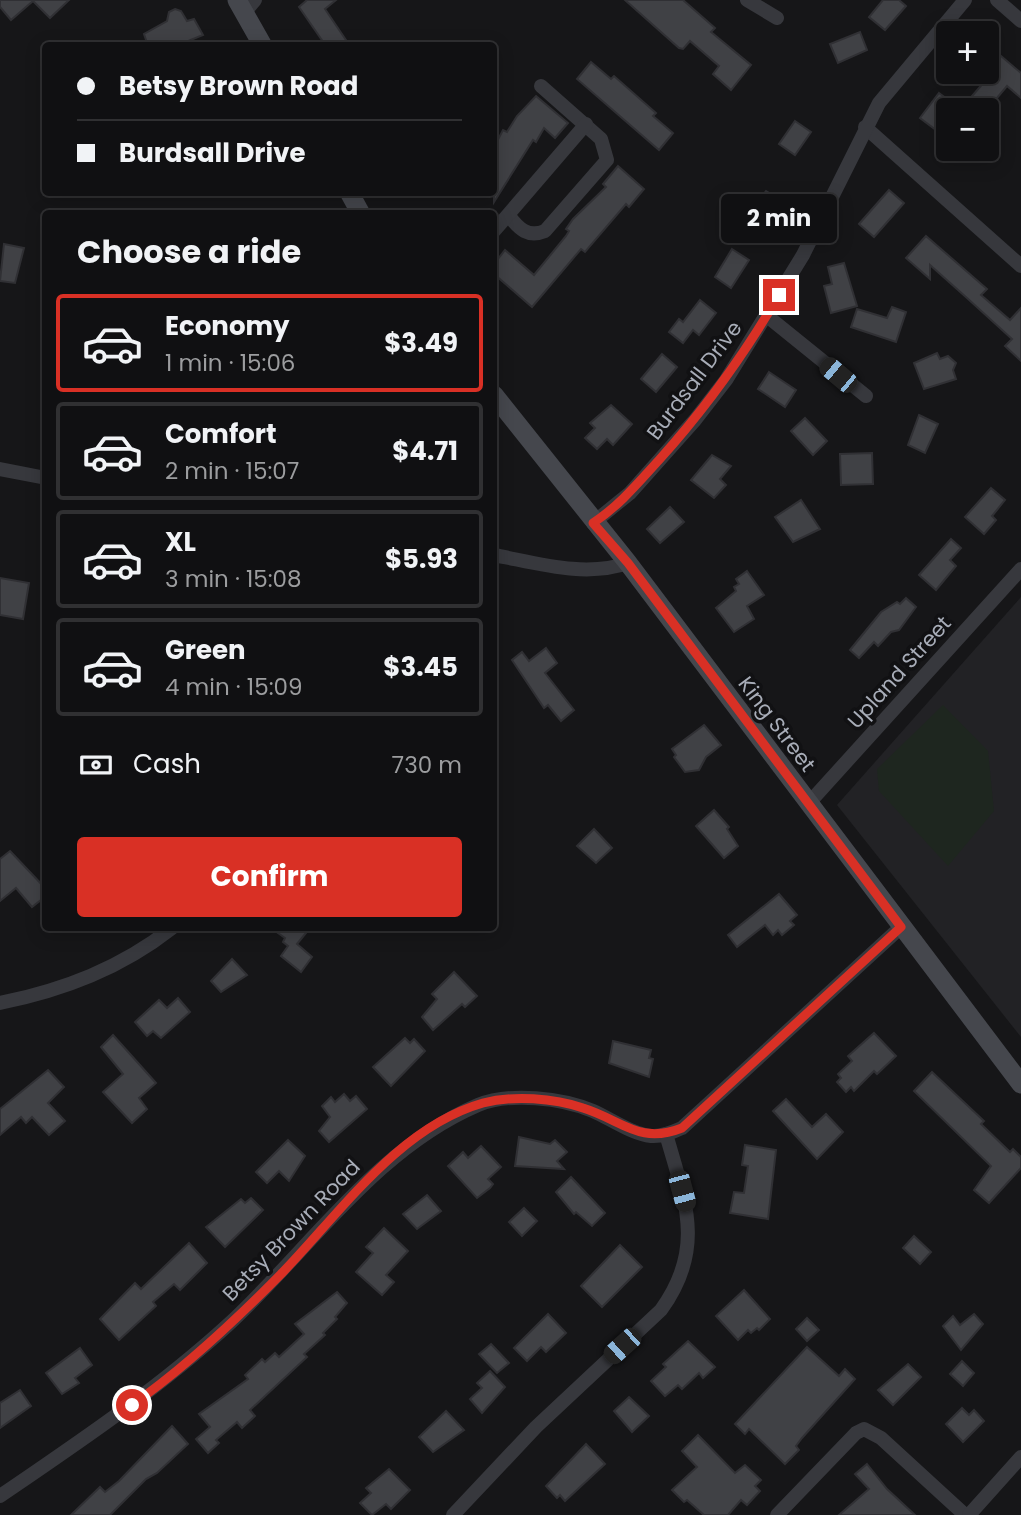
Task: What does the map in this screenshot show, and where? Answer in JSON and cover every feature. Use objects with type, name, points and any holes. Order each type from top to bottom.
[{"type":"main road","points":[[245,4],[261,42]]},
{"type":"main road","name":"King Street","points":[[497,399],[593,523],[628,563],[1021,1084]]},
{"type":"street","points":[[747,0],[777,18]]},
{"type":"street","name":"Burdsall Drive","points":[[593,523],[630,492],[695,420],[767,316],[831,204],[865,127],[895,82],[965,0]]},
{"type":"street","points":[[997,0],[1021,20]]},
{"type":"street","points":[[509,216],[519,229],[530,234],[545,232],[595,178],[607,160],[606,147],[586,124],[541,86]]},
{"type":"street","points":[[497,228],[586,124]]},
{"type":"street","points":[[865,127],[1021,266]]},
{"type":"street","points":[[767,316],[866,396]]},
{"type":"street","points":[[0,469],[42,477]]},
{"type":"street","points":[[497,556],[572,569],[611,569],[628,563]]},
{"type":"street","name":"Upland Street","points":[[809,803],[1021,569]]},
{"type":"street","points":[[453,1515],[545,1418],[661,1310],[673,1293],[682,1274],[690,1232],[688,1212],[666,1134],[682,1128],[706,1108],[901,927]]},
{"type":"street","points":[[0,1003],[45,993],[121,964],[168,931]]},
{"type":"street","name":"Betsy Brown Road","points":[[0,1496],[107,1424],[173,1372],[283,1272],[385,1166],[443,1122],[481,1104],[499,1100],[536,1100],[583,1108],[652,1136],[666,1134]]},
{"type":"street","points":[[777,1515],[856,1433],[864,1429],[881,1438],[967,1515],[1021,1457]]},
{"type":"shaded area","points":[[1021,597],[1021,1037],[837,805]]},
{"type":"shaded area","points":[[943,705],[988,751],[994,811],[948,866],[879,791],[877,769]]},
{"type":"building","points":[[0,0],[69,0],[50,18],[33,1],[11,20],[0,7]]},
{"type":"building","points":[[307,0],[336,0],[325,9],[347,42],[323,42],[299,7]]},
{"type":"building","points":[[625,0],[683,0],[715,28],[711,32],[751,65],[731,90],[713,74],[719,66],[690,41],[683,49],[679,48]]},
{"type":"building","points":[[883,0],[899,0],[906,6],[885,30],[869,17]]},
{"type":"building","points":[[175,9],[181,11],[187,21],[194,19],[203,35],[186,42],[147,42],[144,34],[167,21],[169,12]]},
{"type":"building","points":[[860,32],[867,50],[838,63],[830,44]]},
{"type":"building","points":[[999,54],[1021,73],[1021,98],[1007,86],[997,98],[970,98],[982,84],[999,84]]},
{"type":"building","points":[[591,62],[611,79],[614,76],[656,113],[653,116],[673,133],[659,150],[577,79]]},
{"type":"building","points":[[939,93],[946,98],[936,98],[936,130],[920,118]]},
{"type":"building","points":[[536,96],[568,123],[555,138],[544,128],[536,142],[533,140],[494,202],[494,196],[497,196],[497,141],[503,130],[507,132],[517,116]]},
{"type":"building","points":[[795,121],[811,132],[795,155],[779,144]]},
{"type":"building","points":[[618,166],[644,189],[629,207],[626,204],[585,252],[581,249],[532,307],[497,277],[497,260],[505,250],[534,275],[566,236],[569,231],[566,229],[573,219],[606,187],[603,184]]},
{"type":"building","points":[[889,190],[904,203],[874,237],[859,224]]},
{"type":"building","points":[[766,191],[783,201],[766,229],[742,216],[751,200],[757,203]]},
{"type":"building","points":[[926,236],[987,289],[981,295],[1010,320],[1021,308],[1021,361],[1005,346],[1012,339],[967,298],[930,265],[930,279],[906,258]]},
{"type":"building","points":[[4,244],[24,248],[15,283],[0,281]]},
{"type":"building","points":[[732,249],[749,260],[731,288],[715,277]]},
{"type":"building","points":[[844,263],[857,306],[831,313],[824,286],[832,284],[828,267]]},
{"type":"building","points":[[700,300],[716,313],[699,335],[693,330],[683,343],[669,332],[679,319],[683,322]]},
{"type":"building","points":[[892,307],[906,312],[896,342],[851,327],[857,309],[887,318]]},
{"type":"building","points":[[937,353],[940,359],[948,356],[956,363],[953,370],[956,379],[924,389],[914,363]]},
{"type":"building","points":[[662,354],[677,367],[656,392],[641,379]]},
{"type":"building","points":[[769,372],[796,390],[785,407],[758,389]]},
{"type":"building","points":[[611,405],[632,424],[613,445],[607,439],[597,449],[585,438],[595,428],[590,423]]},
{"type":"building","points":[[919,415],[938,424],[925,453],[908,445]]},
{"type":"building","points":[[805,418],[827,441],[813,455],[791,431]]},
{"type":"building","points":[[872,453],[873,484],[841,485],[840,454]]},
{"type":"building","points":[[712,455],[731,466],[720,479],[726,485],[714,498],[691,480]]},
{"type":"building","points":[[991,488],[1005,500],[992,516],[996,520],[984,534],[965,517]]},
{"type":"building","points":[[801,500],[820,529],[793,542],[775,517]]},
{"type":"building","points":[[670,507],[684,522],[660,543],[647,529]]},
{"type":"building","points":[[951,539],[961,548],[950,560],[956,566],[936,590],[919,575]]},
{"type":"building","points":[[747,571],[764,595],[747,606],[754,619],[734,632],[716,608],[736,591],[734,587],[739,584],[736,579]]},
{"type":"building","points":[[0,578],[29,583],[23,619],[0,615]]},
{"type":"building","points":[[906,598],[916,607],[899,630],[891,632],[878,646],[874,642],[859,658],[850,650],[881,612],[897,602],[900,604]]},
{"type":"building","points":[[546,648],[557,663],[545,673],[574,710],[561,721],[548,705],[544,708],[512,660],[522,652],[529,661]]},
{"type":"building","points":[[704,725],[721,745],[706,757],[699,770],[685,772],[674,757],[676,755],[672,749]]},
{"type":"building","points":[[714,810],[729,827],[727,829],[738,846],[724,858],[696,826]]},
{"type":"building","points":[[594,829],[612,848],[596,863],[577,846]]},
{"type":"building","points":[[10,851],[42,885],[42,899],[32,907],[16,888],[0,901],[0,859]]},
{"type":"building","points":[[779,894],[797,915],[790,921],[794,925],[782,935],[778,930],[773,935],[765,925],[737,947],[728,935]]},
{"type":"building","points":[[275,931],[308,931],[297,944],[312,957],[301,972],[281,956],[288,946],[283,942],[285,938]]},
{"type":"building","points":[[232,959],[247,975],[221,992],[211,981]]},
{"type":"building","points":[[454,972],[477,996],[465,1007],[462,1004],[433,1030],[422,1017],[437,999],[432,994]]},
{"type":"building","points":[[178,998],[190,1012],[161,1038],[153,1031],[147,1036],[135,1022],[159,1000],[167,1008]]},
{"type":"building","points":[[874,1033],[896,1056],[877,1074],[874,1071],[854,1091],[851,1087],[846,1092],[837,1082],[841,1078],[838,1074],[852,1061],[848,1056]]},
{"type":"building","points":[[113,1035],[156,1083],[139,1098],[147,1109],[132,1123],[103,1092],[123,1074],[101,1047]]},
{"type":"building","points":[[405,1038],[410,1043],[414,1039],[425,1051],[391,1086],[373,1067]]},
{"type":"building","points":[[613,1041],[651,1050],[649,1058],[653,1059],[649,1077],[609,1063]]},
{"type":"building","points":[[48,1070],[64,1087],[48,1103],[65,1121],[49,1135],[32,1117],[26,1123],[21,1117],[0,1135],[0,1109]]},
{"type":"building","points":[[932,1072],[984,1121],[981,1124],[1010,1152],[1013,1149],[1021,1157],[1021,1168],[989,1203],[974,1190],[991,1166],[914,1091]]},
{"type":"building","points":[[344,1094],[350,1101],[356,1096],[367,1109],[329,1142],[319,1131],[330,1117],[322,1106],[331,1097],[335,1102]]},
{"type":"building","points":[[786,1099],[812,1127],[826,1114],[843,1132],[817,1159],[773,1111]]},
{"type":"building","points":[[519,1137],[550,1144],[555,1140],[567,1152],[557,1161],[564,1169],[515,1166]]},
{"type":"building","points":[[288,1140],[305,1156],[289,1181],[279,1171],[267,1183],[256,1172]]},
{"type":"building","points":[[745,1145],[776,1150],[768,1219],[730,1213],[734,1192],[744,1193],[748,1166],[742,1165]]},
{"type":"building","points":[[481,1146],[501,1167],[488,1179],[493,1184],[490,1188],[477,1198],[448,1166],[463,1152],[468,1158]]},
{"type":"building","points":[[571,1177],[605,1213],[592,1226],[576,1212],[574,1214],[556,1192]]},
{"type":"building","points":[[427,1195],[441,1211],[417,1229],[403,1214]]},
{"type":"building","points":[[251,1198],[263,1210],[225,1247],[206,1227],[241,1199],[245,1203]]},
{"type":"building","points":[[524,1208],[537,1221],[522,1236],[509,1222]]},
{"type":"building","points":[[384,1228],[408,1251],[386,1275],[394,1282],[382,1295],[356,1272],[373,1253],[366,1247]]},
{"type":"building","points":[[914,1236],[931,1252],[920,1264],[903,1248]]},
{"type":"building","points":[[189,1243],[207,1263],[180,1290],[174,1284],[153,1302],[156,1306],[119,1340],[100,1319],[135,1283],[141,1289]]},
{"type":"building","points":[[620,1245],[642,1267],[602,1307],[581,1286]]},
{"type":"building","points":[[744,1290],[770,1319],[759,1330],[757,1328],[751,1333],[748,1330],[738,1340],[716,1316]]},
{"type":"building","points":[[337,1292],[347,1303],[335,1317],[337,1319],[323,1333],[325,1335],[304,1354],[307,1357],[250,1410],[255,1416],[242,1428],[237,1422],[216,1440],[219,1443],[208,1453],[196,1439],[210,1427],[199,1414],[248,1379],[245,1375],[262,1359],[265,1362],[275,1353],[279,1357],[304,1334],[295,1324]]},
{"type":"building","points":[[548,1314],[566,1333],[546,1352],[541,1347],[527,1361],[514,1348]]},
{"type":"building","points":[[974,1314],[983,1324],[961,1350],[943,1326],[953,1316],[960,1325]]},
{"type":"building","points":[[807,1318],[819,1330],[807,1341],[796,1329]]},
{"type":"building","points":[[688,1341],[715,1367],[703,1378],[699,1373],[682,1389],[678,1385],[665,1396],[651,1381],[666,1367],[663,1364]]},
{"type":"building","points":[[491,1344],[509,1363],[497,1373],[479,1354]]},
{"type":"building","points":[[807,1347],[839,1376],[845,1369],[855,1379],[802,1438],[796,1446],[799,1450],[785,1464],[749,1429],[745,1434],[735,1424]]},
{"type":"building","points":[[80,1348],[92,1365],[75,1378],[79,1383],[62,1394],[46,1373]]},
{"type":"building","points":[[962,1361],[974,1373],[963,1386],[950,1374]]},
{"type":"building","points":[[908,1364],[921,1377],[893,1405],[878,1390]]},
{"type":"building","points":[[490,1371],[505,1387],[482,1413],[470,1399],[482,1388],[477,1383]]},
{"type":"building","points":[[20,1390],[31,1406],[0,1428],[0,1403]]},
{"type":"building","points":[[629,1397],[649,1416],[632,1432],[614,1411]]},
{"type":"building","points":[[962,1408],[969,1415],[974,1410],[984,1421],[963,1442],[946,1424]]},
{"type":"building","points":[[446,1411],[464,1430],[433,1452],[419,1437]]},
{"type":"building","points":[[172,1426],[188,1444],[157,1473],[146,1479],[110,1515],[71,1515],[100,1487],[105,1492],[119,1481]]},
{"type":"building","points":[[698,1435],[735,1473],[745,1465],[761,1480],[755,1486],[760,1491],[747,1505],[741,1500],[728,1515],[704,1515],[672,1490],[697,1467],[682,1451]]},
{"type":"building","points":[[586,1444],[605,1464],[565,1501],[560,1495],[557,1498],[546,1486]]},
{"type":"building","points":[[867,1464],[887,1489],[915,1515],[839,1515],[869,1489],[855,1474]]},
{"type":"building","points":[[389,1469],[410,1490],[391,1509],[386,1504],[372,1515],[360,1503],[371,1493],[366,1488]]},
{"type":"route","points":[[132,1405],[228,1325],[385,1166],[413,1142],[443,1122],[481,1104],[499,1100],[536,1100],[561,1102],[583,1108],[652,1136],[682,1128],[901,927],[628,563],[593,523],[630,492],[695,420],[726,380],[779,295]]}]
